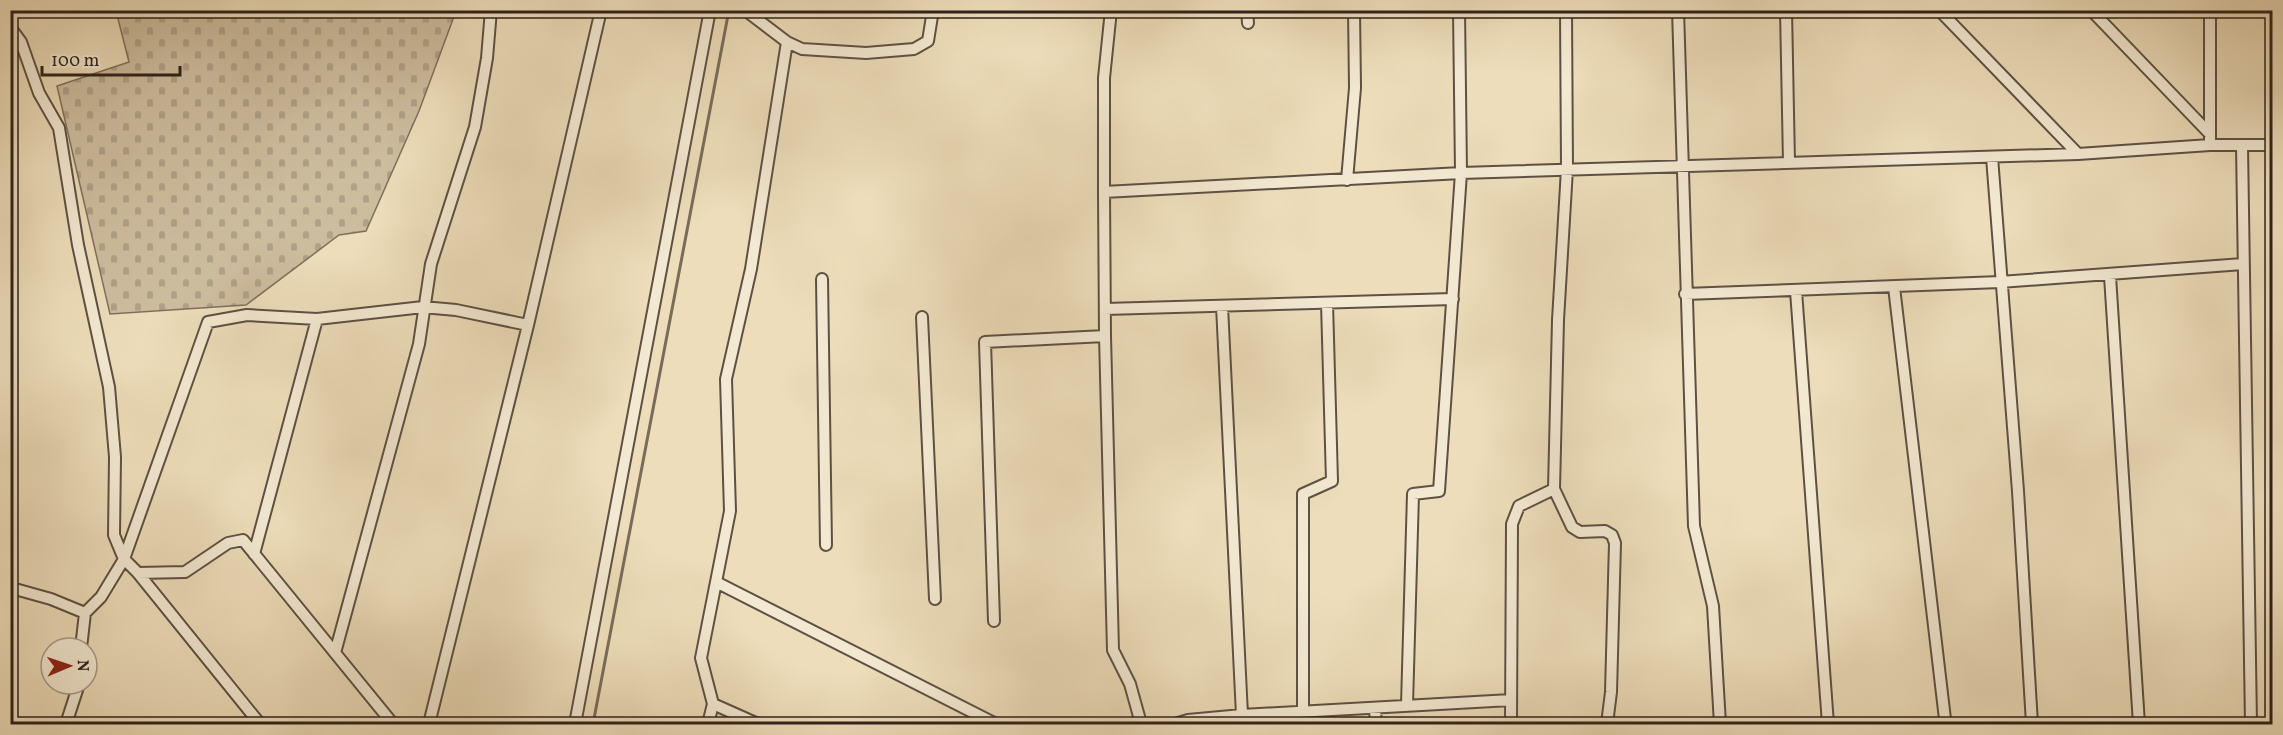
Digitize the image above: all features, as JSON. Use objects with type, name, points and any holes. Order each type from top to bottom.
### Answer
[{"type":"street","points":[[335,653],[419,344],[431,264],[475,127],[487,58],[491,10]]},
{"type":"street","points":[[429,724],[528,325],[602,10]]},
{"type":"street","points":[[575,724],[710,10]]},
{"type":"street","points":[[745,10],[787,42],[802,49],[866,53],[914,49],[928,41],[933,10]]},
{"type":"street","points":[[1111,10],[1104,78],[1104,309],[1113,650],[1130,684],[1140,720],[1144,724]]},
{"type":"street","points":[[1247,10],[1248,23]]},
{"type":"street","points":[[1347,180],[1354,88],[1354,10]]},
{"type":"street","points":[[1407,705],[1413,494],[1439,492],[1461,172],[1459,10]]},
{"type":"street","points":[[1566,10],[1567,170],[1558,320],[1554,489],[1572,527],[1580,532],[1605,531],[1612,535],[1615,543],[1611,692],[1607,724]]},
{"type":"street","points":[[1678,10],[1681,167],[1694,526],[1713,606],[1720,724]]},
{"type":"street","points":[[1786,10],[1789,163]]},
{"type":"street","points":[[1939,10],[2078,154]]},
{"type":"street","points":[[2091,10],[2210,140]]},
{"type":"street","points":[[2210,10],[2210,140]]},
{"type":"street","points":[[10,27],[21,42],[39,93],[59,128],[78,244],[109,387],[115,456],[114,535],[124,559],[138,573],[260,724]]},
{"type":"street","points":[[708,724],[713,704],[701,658],[730,511],[726,379],[751,269],[787,42]]},
{"type":"street","points":[[1104,192],[1461,172],[2078,154],[2210,140],[2242,146],[2272,145]]},
{"type":"street","points":[[2242,146],[2251,724]]},
{"type":"street","points":[[1992,157],[2018,491],[2032,724]]},
{"type":"street","points":[[1685,294],[2000,282],[2110,276],[2244,264]]},
{"type":"street","points":[[2110,276],[2139,724]]},
{"type":"street","points":[[822,279],[826,544]]},
{"type":"street","points":[[1894,287],[1944,724]]},
{"type":"street","points":[[1796,291],[1828,724]]},
{"type":"street","points":[[1104,309],[1453,299]]},
{"type":"street","points":[[1304,712],[1303,494],[1332,481],[1327,303]]},
{"type":"street","points":[[1222,306],[1242,715]]},
{"type":"street","points":[[82,636],[85,613],[100,597],[124,559],[208,322],[247,315],[317,319],[423,307],[456,310],[528,325]]},
{"type":"street","points":[[922,317],[935,599]]},
{"type":"street","points":[[254,554],[317,319]]},
{"type":"street","points":[[994,621],[985,342],[1105,336]]},
{"type":"street","points":[[1511,724],[1512,524],[1520,506],[1554,489]]},
{"type":"street","points":[[138,573],[185,572],[228,543],[243,540],[393,724]]},
{"type":"street","points":[[716,582],[996,724]]},
{"type":"street","points":[[10,586],[85,613]]},
{"type":"street","points":[[66,724],[75,696]]},
{"type":"street","points":[[1175,724],[1188,720],[1242,715],[1269,719],[1304,712],[1512,700]]},
{"type":"street","points":[[713,704],[758,724]]},
{"type":"street","points":[[1375,708],[1376,724]]},
{"type":"green space","points":[[116,10],[456,11],[419,111],[366,231],[339,235],[246,305],[110,314],[57,86],[129,62]]},
{"type":"waterway","points":[[593,724],[729,10]]}]
